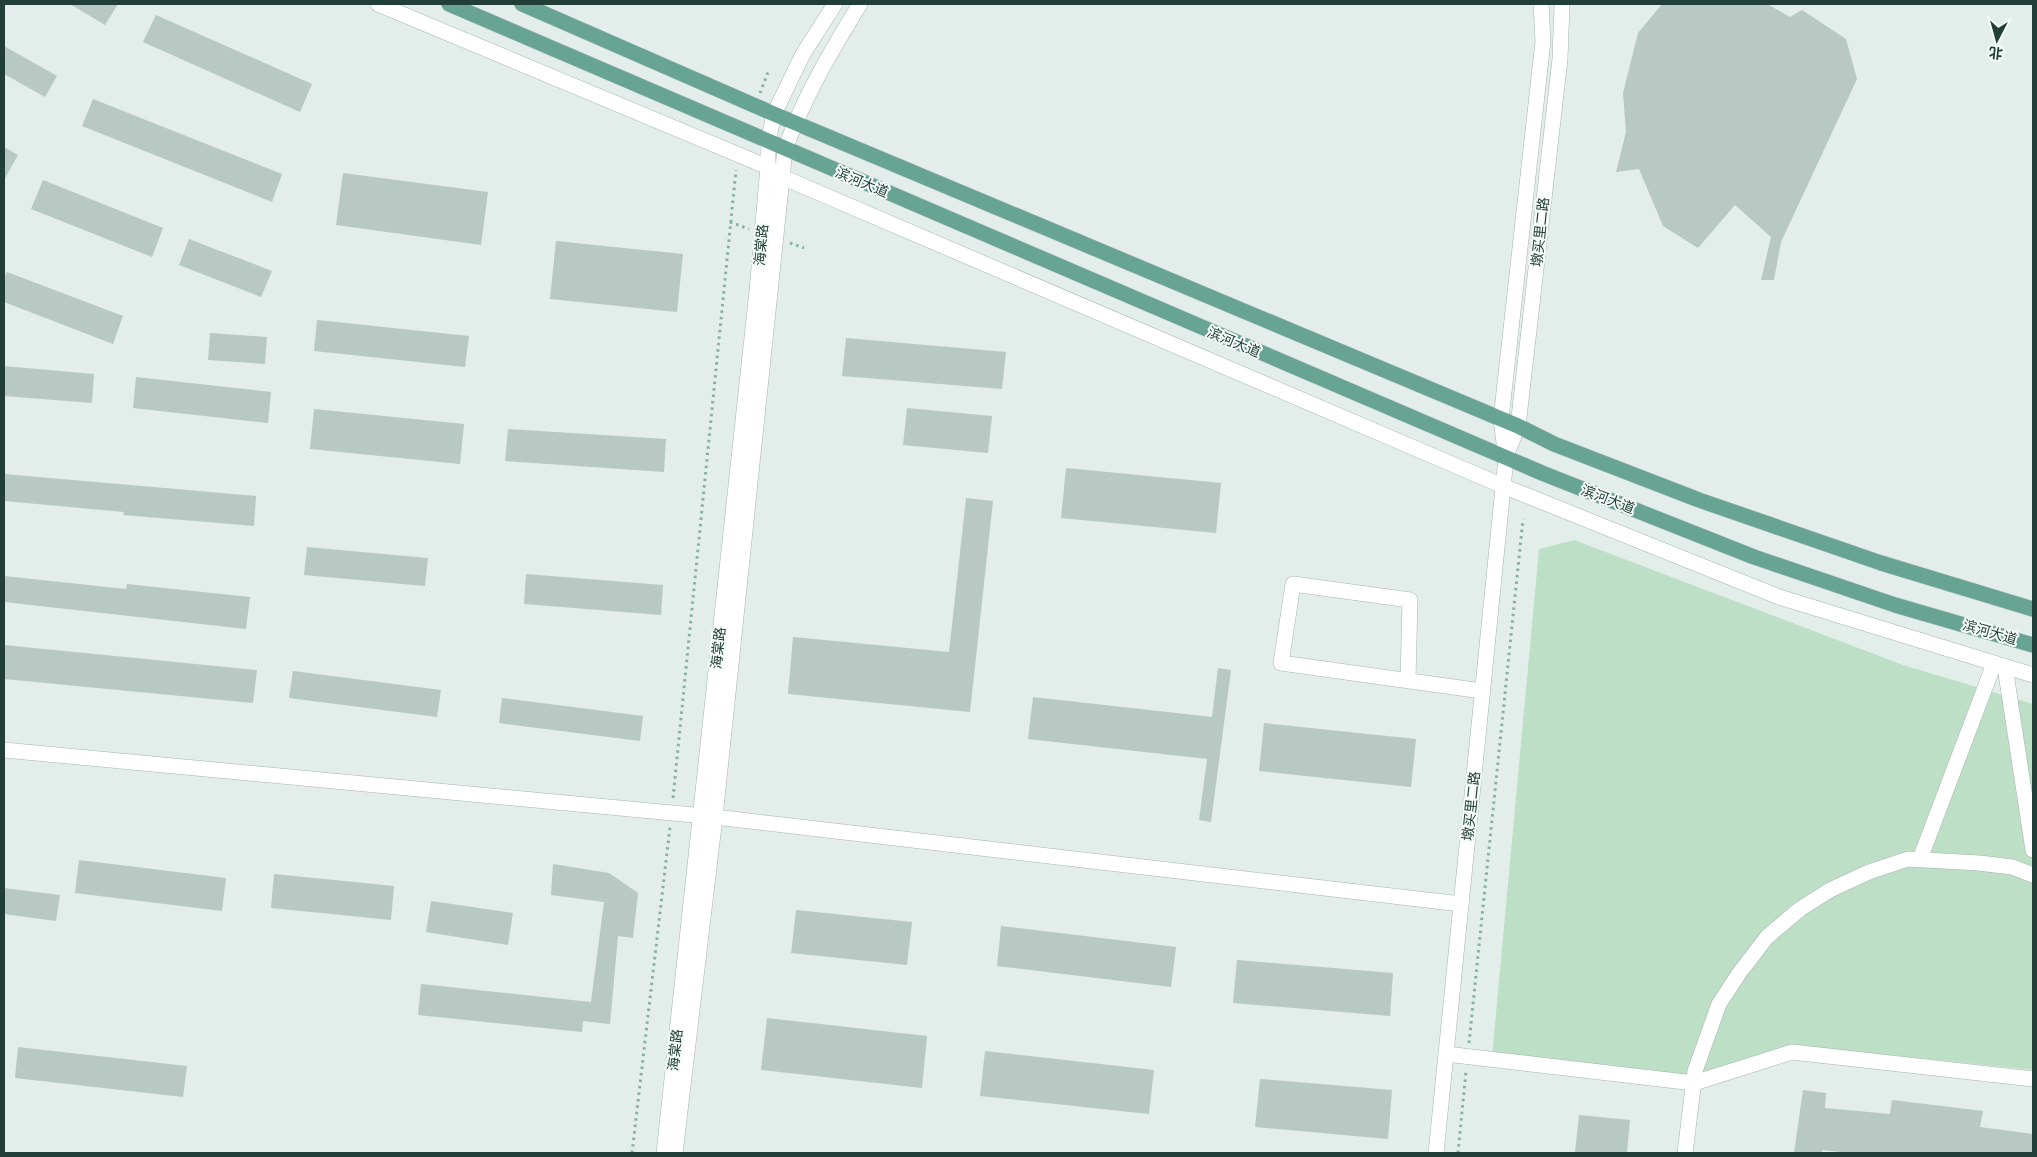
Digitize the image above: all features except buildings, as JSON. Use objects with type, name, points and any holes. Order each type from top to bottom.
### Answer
[{"type":"main road","name":"滨河大道","points":[[449,4],[1506,458],[1754,556],[1895,604],[2033,645]]},
{"type":"main road","points":[[522,4],[774,114],[1518,426],[1554,444],[1699,500],[1881,563],[2033,609]]},
{"type":"street","points":[[378,4],[738,154],[768,167],[782,177],[1502,486],[1779,597],[2033,675]]},
{"type":"street","name":"海棠路","points":[[676,1153],[756,301],[768,167],[768,142],[774,114],[803,54],[835,4]]},
{"type":"street","name":"海棠路","points":[[664,1153],[707,817],[785,149],[795,122],[824,62],[860,4]]},
{"type":"street","name":"墩买里二路","points":[[1506,458],[1501,419],[1543,41],[1541,4]]},
{"type":"street","name":"墩买里二路","points":[[1436,1153],[1502,486],[1506,458],[1518,426],[1560,59],[1562,4]]},
{"type":"street","points":[[1408,680],[1410,600],[1293,584],[1281,663],[1482,691]]},
{"type":"street","points":[[2000,665],[2033,850]]},
{"type":"street","points":[[1920,860],[2000,665]]},
{"type":"street","points":[[4,750],[672,813],[1461,904]]},
{"type":"street","points":[[1685,1153],[1695,1071],[1719,1004],[1740,972],[1767,937],[1800,909],[1830,890],[1869,872],[1908,859],[2004,866],[2033,875]]},
{"type":"street","points":[[1446,1054],[1694,1083],[1792,1052],[2033,1079]]},
{"type":"path","points":[[756,106],[768,72]]},
{"type":"path","points":[[632,1153],[672,813],[738,154]]},
{"type":"path","points":[[1458,1153],[1523,519]]},
{"type":"green space","points":[[1574,540],[1903,665],[2033,704],[2033,1070],[1801,1046],[1684,1083],[1492,1057],[1539,549]]}]
